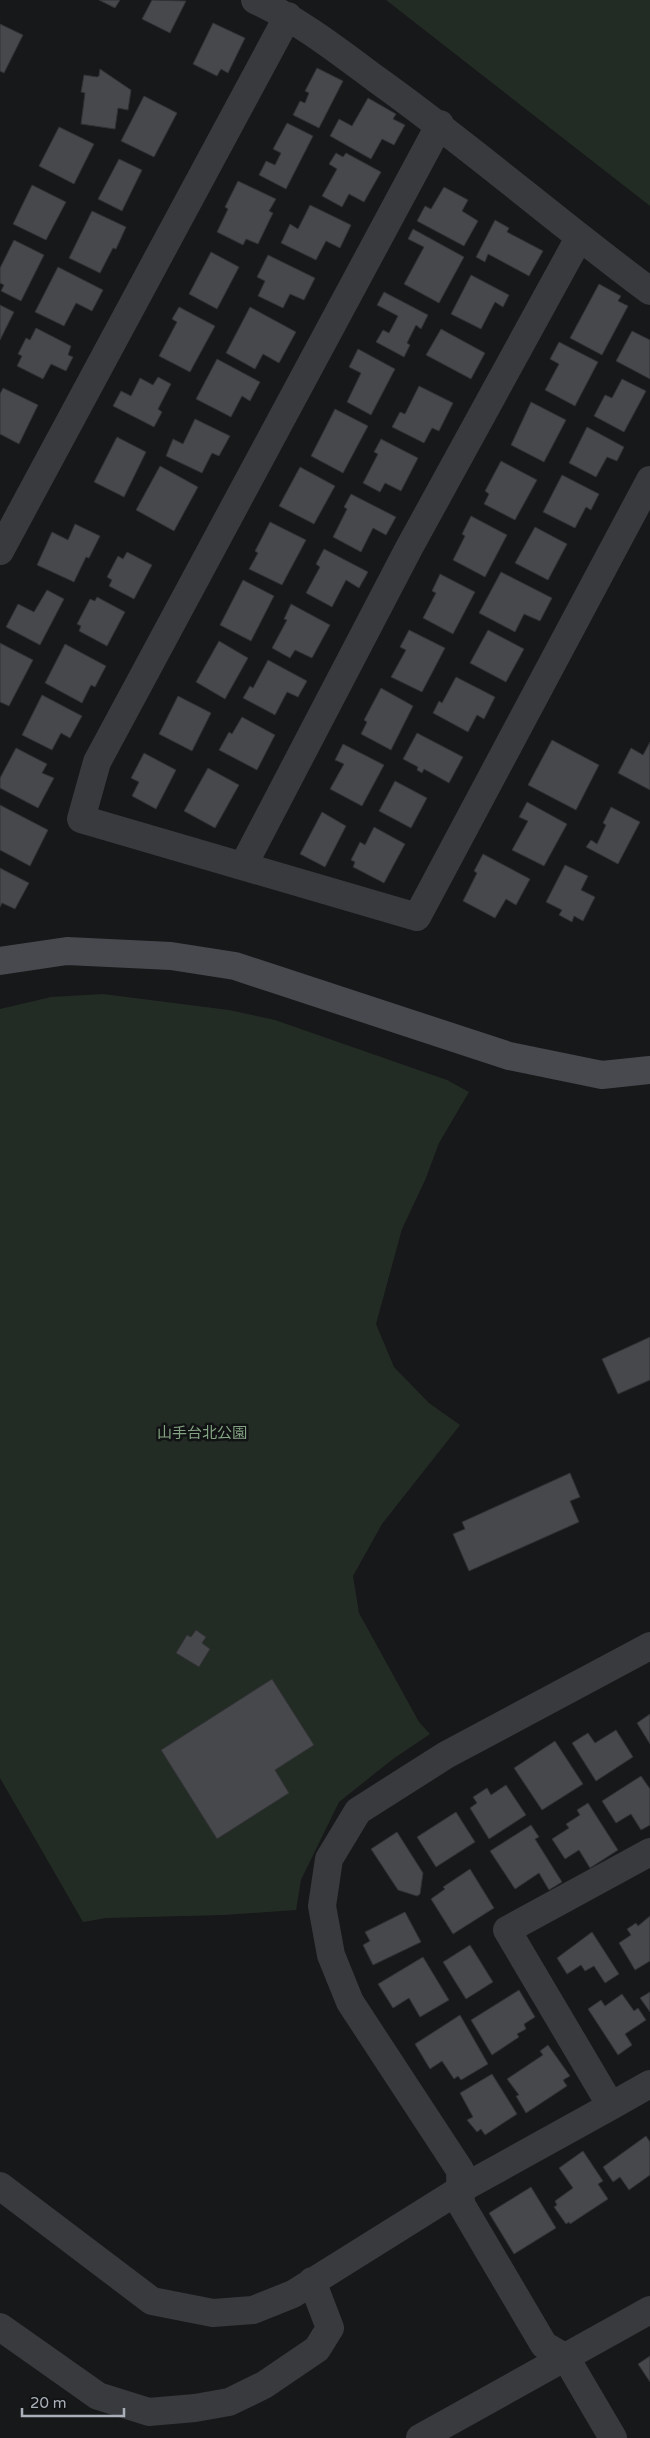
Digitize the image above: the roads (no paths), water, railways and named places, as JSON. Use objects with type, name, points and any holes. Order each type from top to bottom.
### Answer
[{"type":"street","points":[[255,0],[288,16],[440,124],[579,238],[650,291]]},
{"type":"street","points":[[0,551],[288,16]]},
{"type":"street","points":[[440,124],[96,762],[81,819],[417,917],[650,480]]},
{"type":"street","points":[[243,866],[409,548],[579,238]]},
{"type":"street","points":[[0,961],[67,951],[171,956],[235,966],[508,1056],[602,1075],[650,1070]]},
{"type":"street","points":[[613,2438],[566,2358],[544,2346],[461,2204],[460,2170],[350,2002],[331,1956],[322,1906],[329,1859],[358,1810],[446,1755],[650,1646]]},
{"type":"street","points":[[611,2106],[507,1930],[650,1852]]},
{"type":"street","points":[[0,2186],[152,2301],[213,2313],[253,2310],[293,2294],[461,2189],[650,2084]]},
{"type":"street","points":[[0,2327],[98,2396],[149,2412],[195,2408],[229,2402],[264,2385],[317,2349],[330,2328],[312,2281]]},
{"type":"street","points":[[420,2438],[650,2310]]},
{"type":"park label","name":"山手台北公園","points":[[202,1433]]}]
